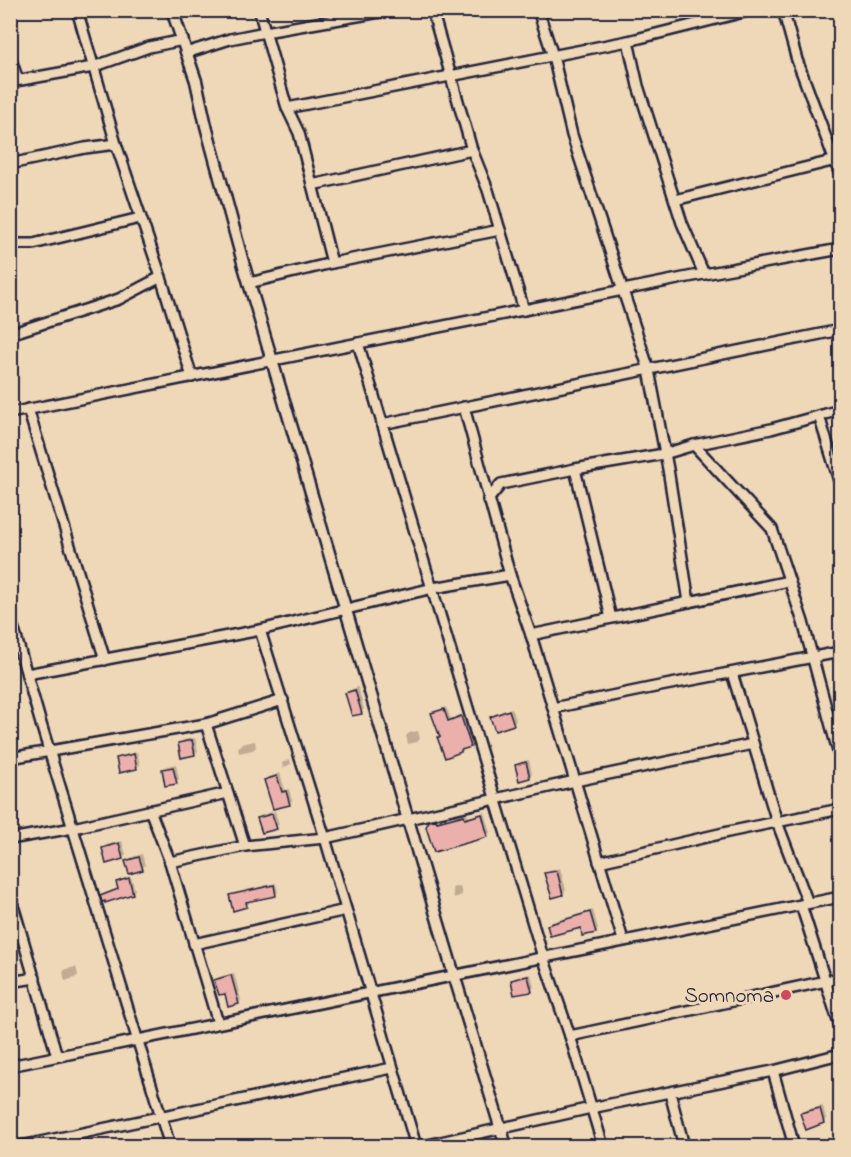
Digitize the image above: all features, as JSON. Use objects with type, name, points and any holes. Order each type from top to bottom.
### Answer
[{"type":"street","points":[[77,10],[116,144],[192,377]]},
{"type":"street","points":[[172,10],[196,81],[249,283],[506,1146]]},
{"type":"street","points":[[259,10],[287,108],[300,133],[332,263]]},
{"type":"street","points":[[186,53],[230,39],[392,10]]},
{"type":"street","points":[[432,10],[472,150],[500,230],[524,310]]},
{"type":"street","points":[[538,10],[553,56],[572,135],[649,370],[689,602]]},
{"type":"street","points":[[287,108],[628,41],[752,10]]},
{"type":"street","points":[[783,10],[797,60],[838,159],[840,175]]},
{"type":"street","points":[[10,57],[14,81],[93,67],[149,47],[183,40]]},
{"type":"street","points":[[628,41],[638,86],[682,223],[704,274]]},
{"type":"street","points":[[10,164],[85,148],[116,144]]},
{"type":"street","points":[[312,185],[472,150]]},
{"type":"street","points":[[675,200],[838,159]]},
{"type":"street","points":[[10,244],[33,244],[140,218]]},
{"type":"street","points":[[249,283],[332,263],[500,230]]},
{"type":"street","points":[[10,413],[622,290],[840,249]]},
{"type":"street","points":[[10,334],[119,299],[161,277]]},
{"type":"street","points":[[382,424],[840,330]]},
{"type":"street","points":[[358,343],[543,957],[570,1036],[603,1146]]},
{"type":"street","points":[[464,407],[510,575],[531,635],[623,940]]},
{"type":"street","points":[[28,409],[105,660]]},
{"type":"street","points":[[488,500],[501,484],[575,468],[664,454],[840,410]]},
{"type":"street","points":[[819,416],[840,484]]},
{"type":"street","points":[[694,445],[772,529],[813,657],[840,759]]},
{"type":"street","points":[[575,468],[611,618]]},
{"type":"street","points":[[27,674],[260,630],[433,588],[510,575]]},
{"type":"street","points":[[531,635],[789,581]]},
{"type":"street","points":[[10,616],[170,1146]]},
{"type":"street","points":[[260,630],[325,838],[416,1146]]},
{"type":"street","points":[[553,708],[840,652]]},
{"type":"street","points":[[732,673],[840,1027]]},
{"type":"street","points":[[10,758],[206,723],[283,700]]},
{"type":"street","points":[[206,723],[245,846]]},
{"type":"street","points":[[170,862],[245,846],[325,838],[575,781],[753,744]]},
{"type":"street","points":[[10,839],[73,828],[228,792]]},
{"type":"street","points":[[599,862],[840,809]]},
{"type":"street","points":[[150,810],[170,862],[218,1023]]},
{"type":"street","points":[[10,1066],[840,897]]},
{"type":"street","points":[[11,900],[57,1056]]},
{"type":"street","points":[[194,944],[346,910]]},
{"type":"street","points":[[10,982],[35,978]]},
{"type":"street","points":[[570,1036],[840,978]]},
{"type":"street","points":[[423,1146],[591,1108],[773,1071],[840,1054]]},
{"type":"street","points":[[21,1146],[392,1068]]},
{"type":"street","points":[[773,1071],[794,1146]]},
{"type":"street","points":[[670,1093],[684,1146]]},
{"type":"building","points":[[355,690],[362,714],[352,716],[345,693]]},
{"type":"building","points":[[444,709],[448,721],[461,716],[471,747],[445,758],[431,713]]},
{"type":"building","points":[[509,710],[514,725],[495,731],[490,717]]},
{"type":"building","points":[[192,740],[195,755],[181,758],[178,743]]},
{"type":"building","points":[[134,754],[137,769],[119,773],[116,758]]},
{"type":"building","points":[[526,762],[530,778],[519,781],[515,765]]},
{"type":"building","points":[[173,767],[177,784],[165,786],[162,769]]},
{"type":"building","points":[[277,776],[282,792],[286,791],[290,805],[273,809],[264,780]]},
{"type":"building","points":[[272,814],[277,829],[262,833],[257,818]]},
{"type":"building","points":[[482,814],[488,837],[434,852],[426,827],[429,821],[436,820],[437,822],[464,815],[465,819]]},
{"type":"building","points":[[119,843],[123,859],[106,864],[102,848]]},
{"type":"building","points":[[139,857],[143,870],[129,874],[125,861]]},
{"type":"building","points":[[557,871],[563,895],[552,898],[544,873]]},
{"type":"building","points":[[129,878],[133,894],[102,902],[100,896],[118,889],[116,882]]},
{"type":"building","points":[[274,885],[276,896],[246,902],[247,907],[233,911],[229,895]]},
{"type":"building","points":[[590,912],[596,933],[582,936],[581,928],[550,936],[547,925]]},
{"type":"building","points":[[231,975],[239,1004],[228,1007],[225,994],[219,995],[214,980]]},
{"type":"building","points":[[528,976],[532,992],[514,995],[511,980]]},
{"type":"building","points":[[820,1108],[824,1123],[806,1130],[800,1113]]},
{"type":"place","name":"Somnoma","points":[[786,995]]}]
